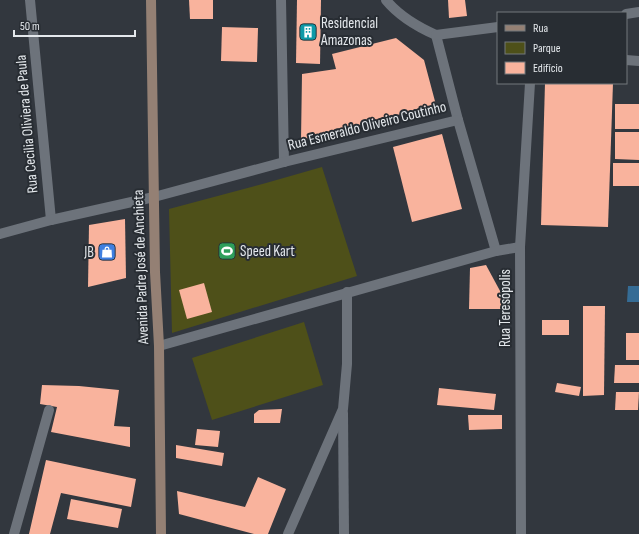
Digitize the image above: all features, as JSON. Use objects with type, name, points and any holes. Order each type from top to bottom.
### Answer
[{"type":"main road","name":"Avenida Padre José de Anchieta","points":[[151,0],[155,272],[159,346],[161,534]]},
{"type":"street","name":"Rua Cecilia Oliviera de Paula","points":[[30,0],[52,220]]},
{"type":"street","name":"Rua Esmeraldo Oliveiro Coutinho","points":[[281,0],[284,162]]},
{"type":"street","points":[[386,0],[392,8],[420,28],[436,35],[497,27]]},
{"type":"street","points":[[627,14],[639,12]]},
{"type":"street","points":[[436,35],[458,120],[496,251]]},
{"type":"street","points":[[627,60],[639,61]]},
{"type":"street","name":"Rua Teresópolis","points":[[521,534],[520,247],[530,84]]},
{"type":"street","name":"Rua Esmeraldo Oliveiro Coutinho","points":[[0,234],[52,220],[154,197],[284,162],[458,120]]},
{"type":"street","points":[[159,346],[496,251],[520,247]]},
{"type":"street","points":[[344,534],[343,409],[347,364],[347,292]]},
{"type":"street","points":[[288,534],[343,409]]},
{"type":"street","points":[[14,534],[49,410]]},
{"type":"green space","name":"Speed Kart","points":[[322,167],[357,276],[172,333],[169,209]]},
{"type":"green space","points":[[304,322],[323,385],[212,420],[192,358]]},
{"type":"water","points":[[628,286],[639,286],[639,302],[627,302]]},
{"type":"building","points":[[189,0],[213,0],[213,19],[190,19]]},
{"type":"building","name":"Residencial Amazonas","points":[[297,0],[321,0],[320,64],[296,63]]},
{"type":"building","points":[[448,0],[465,0],[467,16],[449,18]]},
{"type":"building","points":[[222,27],[258,28],[257,62],[221,61]]},
{"type":"building","points":[[396,38],[424,60],[436,105],[301,140],[302,74],[336,69],[332,54]]},
{"type":"building","points":[[545,84],[613,84],[608,227],[541,225]]},
{"type":"building","points":[[615,104],[639,104],[639,129],[615,129]]},
{"type":"building","points":[[615,132],[639,132],[639,160],[615,159]]},
{"type":"building","points":[[442,134],[462,209],[412,222],[393,147]]},
{"type":"building","points":[[613,163],[639,163],[639,186],[613,186]]},
{"type":"building","name":"JB","points":[[125,219],[126,278],[88,287],[89,225]]},
{"type":"building","points":[[486,265],[506,302],[507,309],[469,309],[470,268]]},
{"type":"building","points":[[204,283],[212,312],[187,319],[179,290]]},
{"type":"building","points":[[583,306],[605,306],[604,395],[583,396]]},
{"type":"building","points":[[542,320],[569,320],[569,335],[542,335]]},
{"type":"building","points":[[626,333],[639,333],[639,360],[626,360]]},
{"type":"building","points":[[615,365],[639,365],[639,383],[614,383]]},
{"type":"building","points":[[557,383],[581,387],[579,396],[555,392]]},
{"type":"building","points":[[42,385],[79,386],[119,390],[114,426],[130,427],[130,447],[51,432],[57,407],[40,404]]},
{"type":"building","points":[[439,388],[496,394],[494,410],[437,405]]},
{"type":"building","points":[[616,392],[639,392],[638,410],[615,410]]},
{"type":"building","points":[[282,409],[280,423],[254,423],[254,414],[259,410]]},
{"type":"building","points":[[468,415],[502,415],[502,429],[469,430]]},
{"type":"building","points":[[197,429],[220,431],[218,447],[195,445]]},
{"type":"building","points":[[176,445],[224,453],[222,466],[176,458]]},
{"type":"building","points":[[46,460],[136,479],[131,507],[61,493],[50,534],[29,534]]},
{"type":"building","points":[[258,477],[286,489],[268,534],[254,534],[179,514],[177,491],[245,507]]},
{"type":"building","points":[[71,499],[122,509],[118,528],[67,519]]},
{"type":"place","name":"Residencial Amazonas","points":[[308,32]]},
{"type":"place","name":"Speed Kart","points":[[227,251]]},
{"type":"place","name":"JB","points":[[107,252]]}]
